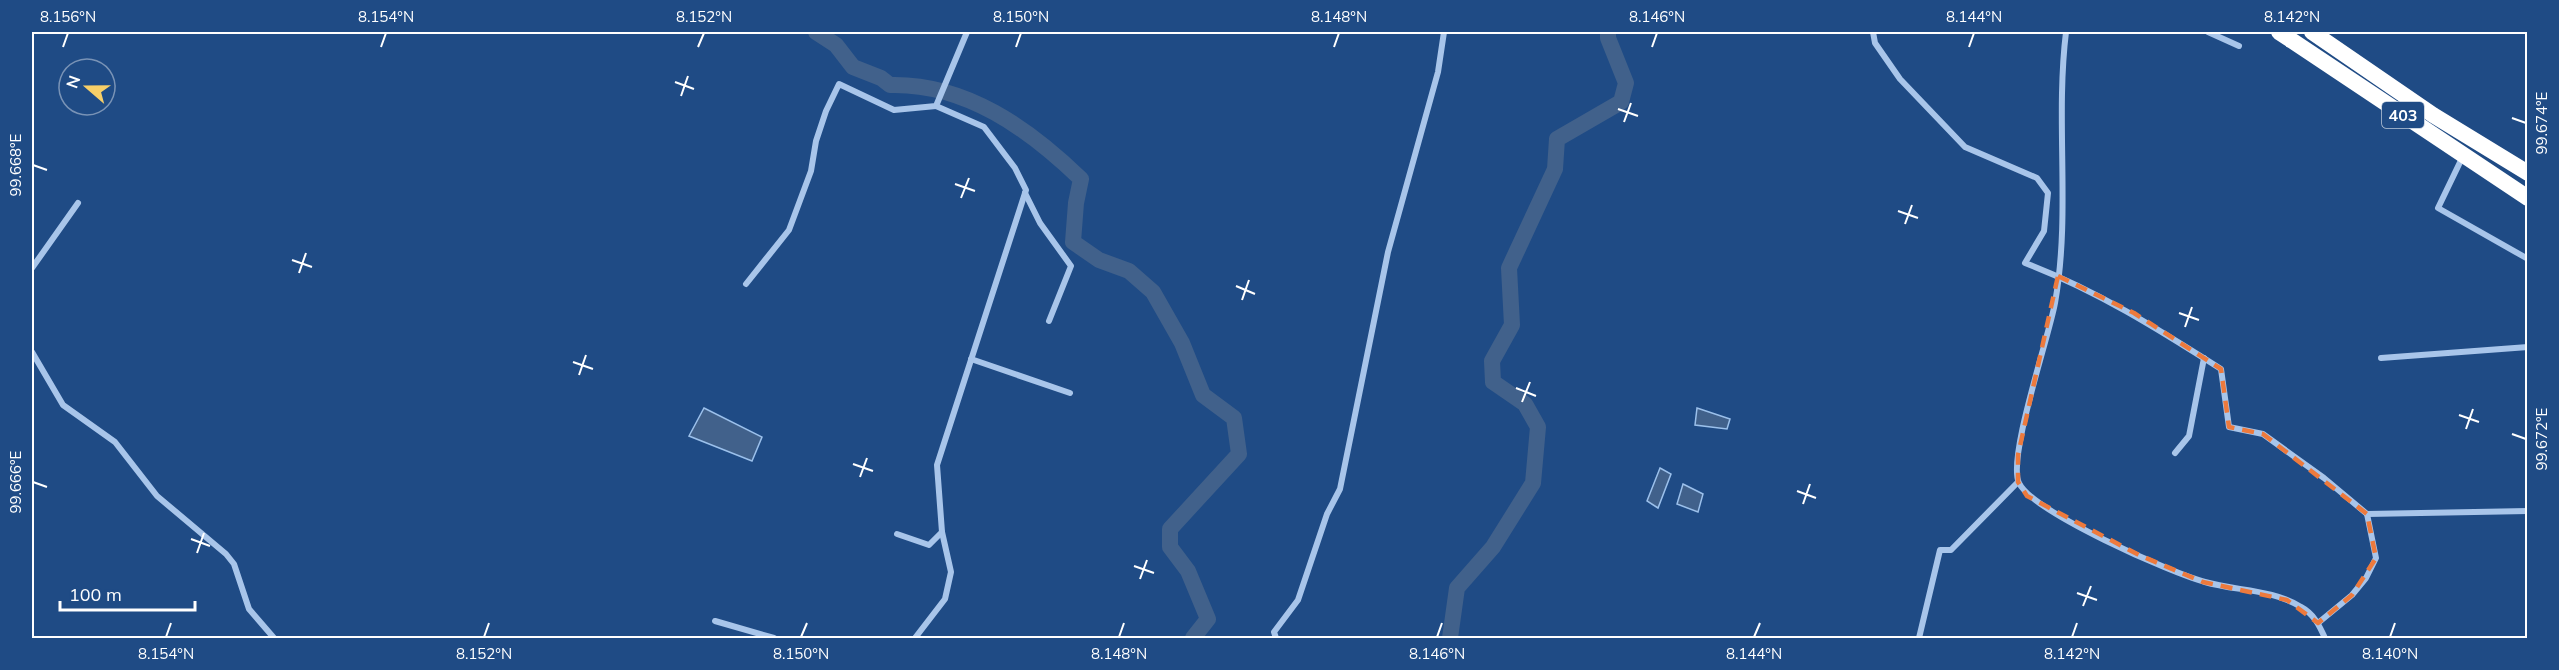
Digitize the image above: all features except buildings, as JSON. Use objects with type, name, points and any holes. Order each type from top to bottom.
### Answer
[{"type":"highway","name":"403","points":[[2278,32],[2528,198]]},
{"type":"highway","name":"403","points":[[2312,32],[2433,115],[2528,173]]},
{"type":"street","points":[[936,105],[967,32]]},
{"type":"street","points":[[1276,639],[1274,633],[1298,600],[1327,514],[1340,489],[1388,252],[1438,72],[1444,32]]},
{"type":"street","points":[[1873,32],[1875,43],[1900,80],[1965,147],[2037,178],[2048,193],[2044,231],[2025,263],[2058,276],[2134,313],[2221,369],[2229,427],[2263,434],[2324,478],[2367,514],[2376,558],[2366,578],[2352,595],[2318,623]]},
{"type":"street","points":[[2067,32],[2060,125],[2063,196],[2058,276],[2055,303],[2018,455],[2018,482],[2027,496],[2044,508],[2139,555],[2203,582],[2287,600],[2309,612],[2318,623],[2325,639]]},
{"type":"street","points":[[2208,32],[2239,45]]},
{"type":"street","points":[[746,284],[789,230],[811,171],[816,141],[826,111],[839,84],[894,110],[936,105],[984,128],[1016,168],[1040,223],[1071,266],[1049,321]]},
{"type":"street","points":[[2463,156],[2438,208],[2528,259]]},
{"type":"street","points":[[915,639],[945,599],[951,572],[942,532],[937,465],[1025,193]]},
{"type":"street","points":[[32,268],[78,203]]},
{"type":"street","points":[[2381,358],[2528,347]]},
{"type":"street","points":[[32,352],[63,405],[115,442],[157,496],[226,554],[234,564],[249,609],[274,639]]},
{"type":"street","points":[[2175,453],[2189,436],[2204,358]]},
{"type":"street","points":[[971,359],[1070,393]]},
{"type":"street","points":[[1919,639],[1940,550],[1951,550],[2018,482]]},
{"type":"street","points":[[2367,514],[2528,511]]},
{"type":"street","points":[[897,534],[929,545],[942,532]]},
{"type":"street","points":[[715,621],[774,639]]},
{"type":"highlighted area","points":[[2058,276],[2134,313],[2221,369],[2229,427],[2263,434],[2367,514],[2376,558],[2352,595],[2318,623],[2287,600],[2203,582],[2139,555],[2027,496],[2018,482],[2018,455]]},
{"type":"water","points":[[704,408],[762,437],[752,461],[689,436]]},
{"type":"water","points":[[1697,408],[1730,419],[1727,429],[1695,425]]},
{"type":"water","points":[[1660,468],[1671,474],[1658,508],[1647,501]]},
{"type":"water","points":[[1683,484],[1703,494],[1698,512],[1677,504]]},
{"type":"waterway","points":[[816,32],[836,45],[853,67],[881,78],[890,85],[918,86],[945,92],[995,112],[1040,143],[1081,179],[1076,203],[1073,242],[1099,260],[1129,271],[1153,292],[1182,343],[1203,395],[1234,418],[1239,454],[1170,529],[1170,547],[1188,571],[1208,619],[1193,638]]},
{"type":"waterway","points":[[1450,638],[1457,588],[1493,547],[1533,483],[1538,427],[1525,404],[1493,382],[1492,361],[1512,325],[1509,268],[1555,169],[1557,139],[1621,102],[1626,83],[1608,38],[1608,32]]}]
